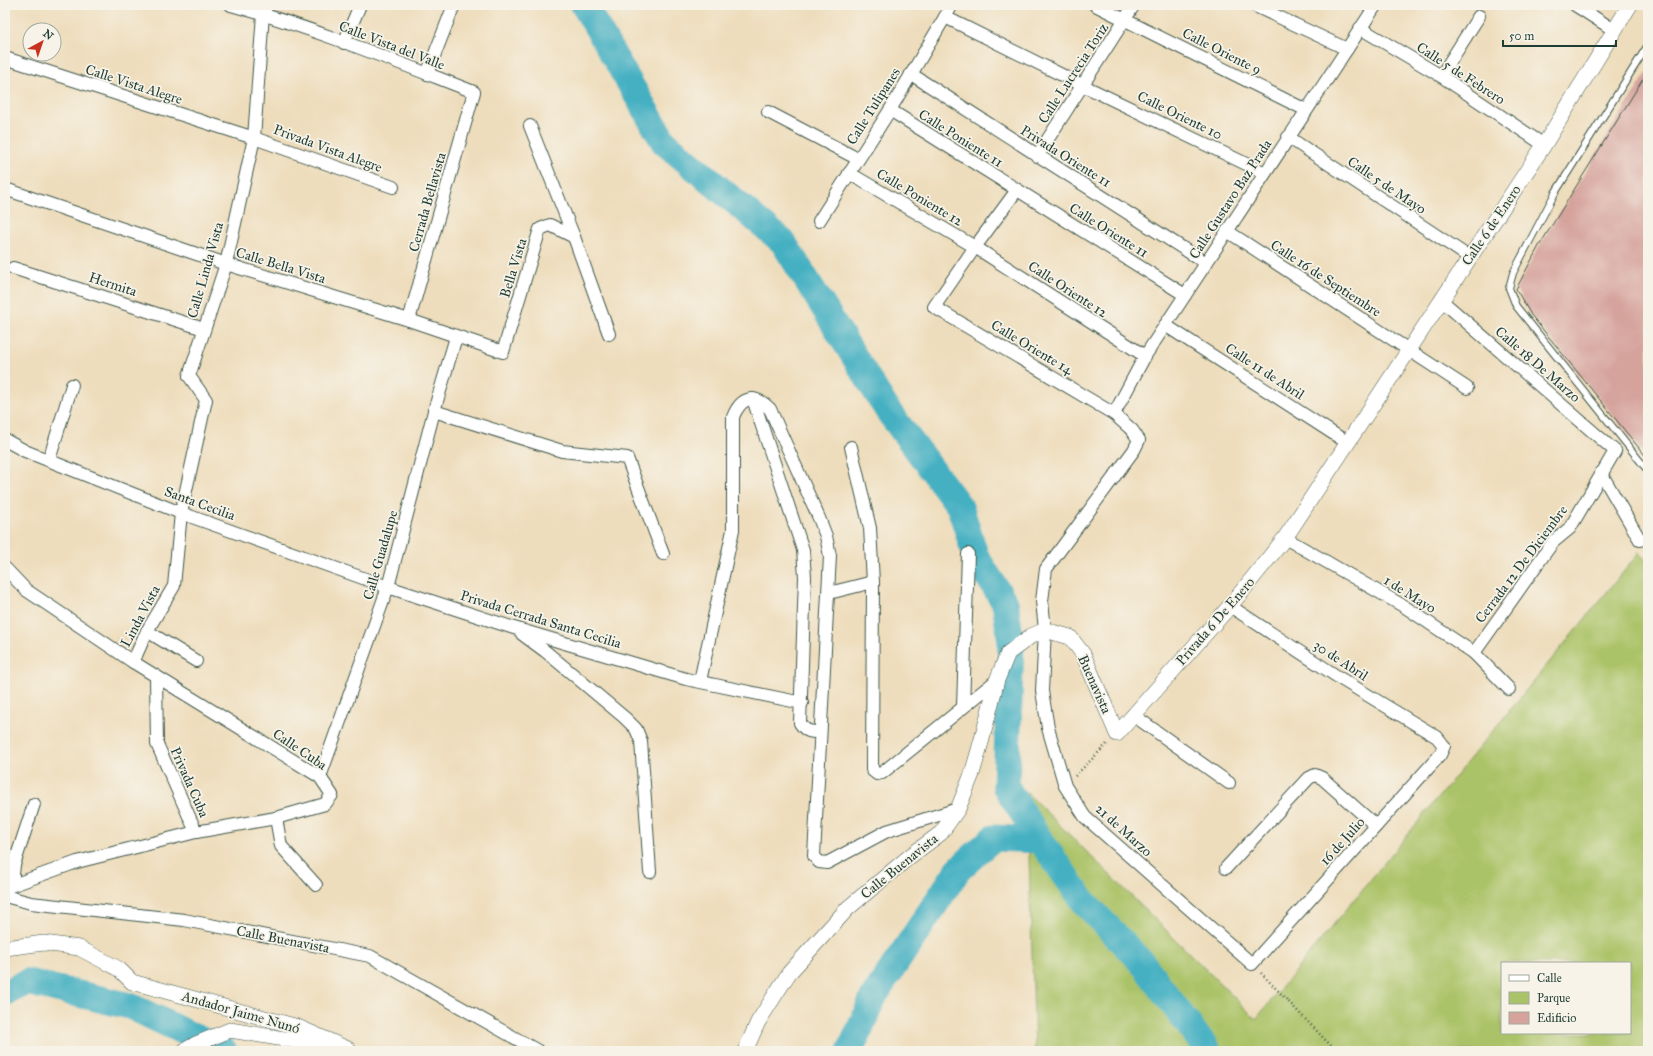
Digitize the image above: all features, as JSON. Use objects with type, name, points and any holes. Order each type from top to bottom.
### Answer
[{"type":"street","name":"Calle Vista del Valle","points":[[231,5],[265,9],[344,42],[474,92]]},
{"type":"street","points":[[344,42],[360,5]]},
{"type":"street","points":[[427,74],[454,5]]},
{"type":"street","name":"Calle Tulipanes","points":[[819,221],[890,110],[952,5]]},
{"type":"street","name":"Calle Oriente 9","points":[[1095,5],[1306,110]]},
{"type":"street","name":"Calle Lucrecia Toriz","points":[[1037,156],[1134,5]]},
{"type":"street","points":[[1253,5],[1347,49]]},
{"type":"street","name":"Calle Gustavo Baz Prada","points":[[1114,414],[1145,356],[1376,5]]},
{"type":"street","points":[[1575,5],[1614,30]]},
{"type":"street","name":"Calle 6 de Enero","points":[[1348,443],[1544,145],[1630,5]]},
{"type":"street","name":"Calle Linda Vista","points":[[181,513],[206,400],[189,376],[226,264],[254,138],[265,9]]},
{"type":"street","points":[[1441,76],[1479,16]]},
{"type":"street","name":"Calle Oriente 10","points":[[945,17],[1265,173]]},
{"type":"street","name":"Calle 5 de Febrero","points":[[1360,28],[1441,76],[1544,145]]},
{"type":"street","name":"Calle Vista Alegre","points":[[5,58],[254,138]]},
{"type":"street","name":"Privada Oriente 11","points":[[911,74],[1206,263]]},
{"type":"street","name":"Cerrada Bellavista","points":[[410,320],[474,92]]},
{"type":"street","name":"Calle Poniente 11","points":[[890,110],[1017,190]]},
{"type":"street","points":[[768,112],[858,159]]},
{"type":"street","points":[[530,126],[574,237],[609,334]]},
{"type":"street","name":"Calle 5 de Mayo","points":[[1288,137],[1469,258]]},
{"type":"street","name":"Privada Vista Alegre","points":[[254,138],[392,187]]},
{"type":"street","name":"Calle Poniente 12","points":[[849,173],[975,247]]},
{"type":"street","name":"Calle Bella Vista","points":[[5,189],[226,264],[410,320],[503,352]]},
{"type":"street","points":[[975,247],[1017,190]]},
{"type":"street","name":"Calle Oriente 11","points":[[1017,190],[1185,295]]},
{"type":"street","name":"Bella Vista","points":[[503,352],[540,229],[550,225],[574,237]]},
{"type":"street","name":"Calle 16 de Septiembre","points":[[1227,230],[1467,388]]},
{"type":"street","name":"Calle Oriente 14","points":[[975,247],[934,307],[1114,414],[1132,430],[1139,440],[1134,450],[1046,569],[1042,601],[1046,630]]},
{"type":"street","name":"Calle Oriente 12","points":[[975,247],[1145,356]]},
{"type":"street","name":"Hermita","points":[[13,268],[204,329]]},
{"type":"street","name":"Calle 18 De Marzo","points":[[1441,300],[1615,450]]},
{"type":"street","name":"Calle 11 de Abril","points":[[1165,325],[1348,443]]},
{"type":"street","name":"Calle Guadalupe","points":[[320,777],[388,586],[434,411],[456,337]]},
{"type":"street","points":[[49,460],[72,385]]},
{"type":"street","points":[[753,399],[804,550],[805,577],[802,703],[800,723],[804,729],[809,732],[820,732]]},
{"type":"street","points":[[700,681],[733,530],[733,417],[737,407],[744,401],[753,399],[762,401],[770,409],[826,536],[830,556],[814,856],[819,862],[827,863],[887,831],[958,809]]},
{"type":"street","points":[[434,411],[562,451],[628,458],[663,554]]},
{"type":"street","name":"Santa Cecilia","points":[[5,440],[49,460],[181,513],[388,586]]},
{"type":"street","name":"Privada 6 De Enero","points":[[1117,734],[1230,606],[1285,538],[1348,443]]},
{"type":"street","points":[[851,447],[870,528],[873,582],[872,770],[877,774],[882,772],[996,680]]},
{"type":"street","name":"Cerrada 12 De Diciembre","points":[[1474,653],[1553,542],[1570,528],[1615,450]]},
{"type":"street","points":[[1602,474],[1640,540]]},
{"type":"street","name":"Linda Vista","points":[[133,662],[147,631],[174,586],[181,513]]},
{"type":"street","name":"1 de Mayo","points":[[1285,538],[1405,607],[1474,653],[1509,689]]},
{"type":"street","points":[[963,707],[968,554]]},
{"type":"street","name":"Calle Cuba","points":[[5,568],[26,590],[133,662],[320,777],[332,795],[325,804],[276,818],[196,832],[77,862],[9,886]]},
{"type":"street","points":[[829,593],[873,582]]},
{"type":"street","name":"Privada Cerrada Santa Cecilia","points":[[388,586],[514,628],[686,679],[802,703]]},
{"type":"street","name":"30 de Abril","points":[[1230,606],[1341,679],[1437,737]]},
{"type":"street","points":[[514,628],[551,655],[636,729],[641,741],[650,872]]},
{"type":"street","name":"Calle Buenavista","points":[[745,1051],[758,1022],[789,973],[848,908],[909,857],[941,833],[958,809],[972,774],[996,680],[1008,653],[1028,638],[1046,630]]},
{"type":"street","name":"Buenavista","points":[[1046,630],[1070,636],[1083,654],[1117,734]]},
{"type":"street","name":"21 de Marzo","points":[[1046,630],[1042,691],[1048,728],[1064,786],[1085,817],[1252,964]]},
{"type":"street","points":[[147,631],[196,661]]},
{"type":"street","name":"Privada Cuba","points":[[156,676],[157,744],[196,832]]},
{"type":"street","points":[[1133,715],[1229,783]]},
{"type":"street","name":"16 de Julio","points":[[1252,964],[1440,755],[1444,746],[1437,737]]},
{"type":"street","points":[[1226,868],[1308,778],[1315,775],[1322,778],[1376,826]]},
{"type":"street","points":[[9,886],[14,865],[34,804]]},
{"type":"street","points":[[276,818],[281,846],[316,885]]},
{"type":"street","name":"Calle Buenavista","points":[[5,896],[31,903],[184,920],[370,956],[521,1047],[538,1051]]},
{"type":"street","name":"Andador Jaime Nunó","points":[[5,948],[44,942],[79,948],[119,969],[132,982],[298,1027],[352,1050]]},
{"type":"street","points":[[184,1051],[196,1044],[230,1030],[352,1050]]},
{"type":"lane","points":[[1648,45],[1556,193],[1513,272],[1509,288],[1516,306],[1648,471]]},
{"type":"path","points":[[1064,786],[1117,734]]},
{"type":"path","points":[[1252,964],[1336,1051]]},
{"type":"green space","points":[[1639,553],[1648,562],[1648,1051],[1035,1051],[1027,793],[1256,1019]]},
{"type":"building","points":[[1648,71],[1648,459],[1531,315],[1516,289],[1539,246]]},
{"type":"waterway","points":[[584,5],[664,142],[783,242],[888,411],[960,507],[976,557],[1005,603],[1011,642],[1006,787],[1040,840]]},
{"type":"waterway","points":[[850,1051],[874,996],[958,870],[993,838],[1040,840],[1084,902],[1144,965],[1208,1051]]},
{"type":"waterway","points":[[5,993],[27,982],[130,1006],[224,1051]]}]
